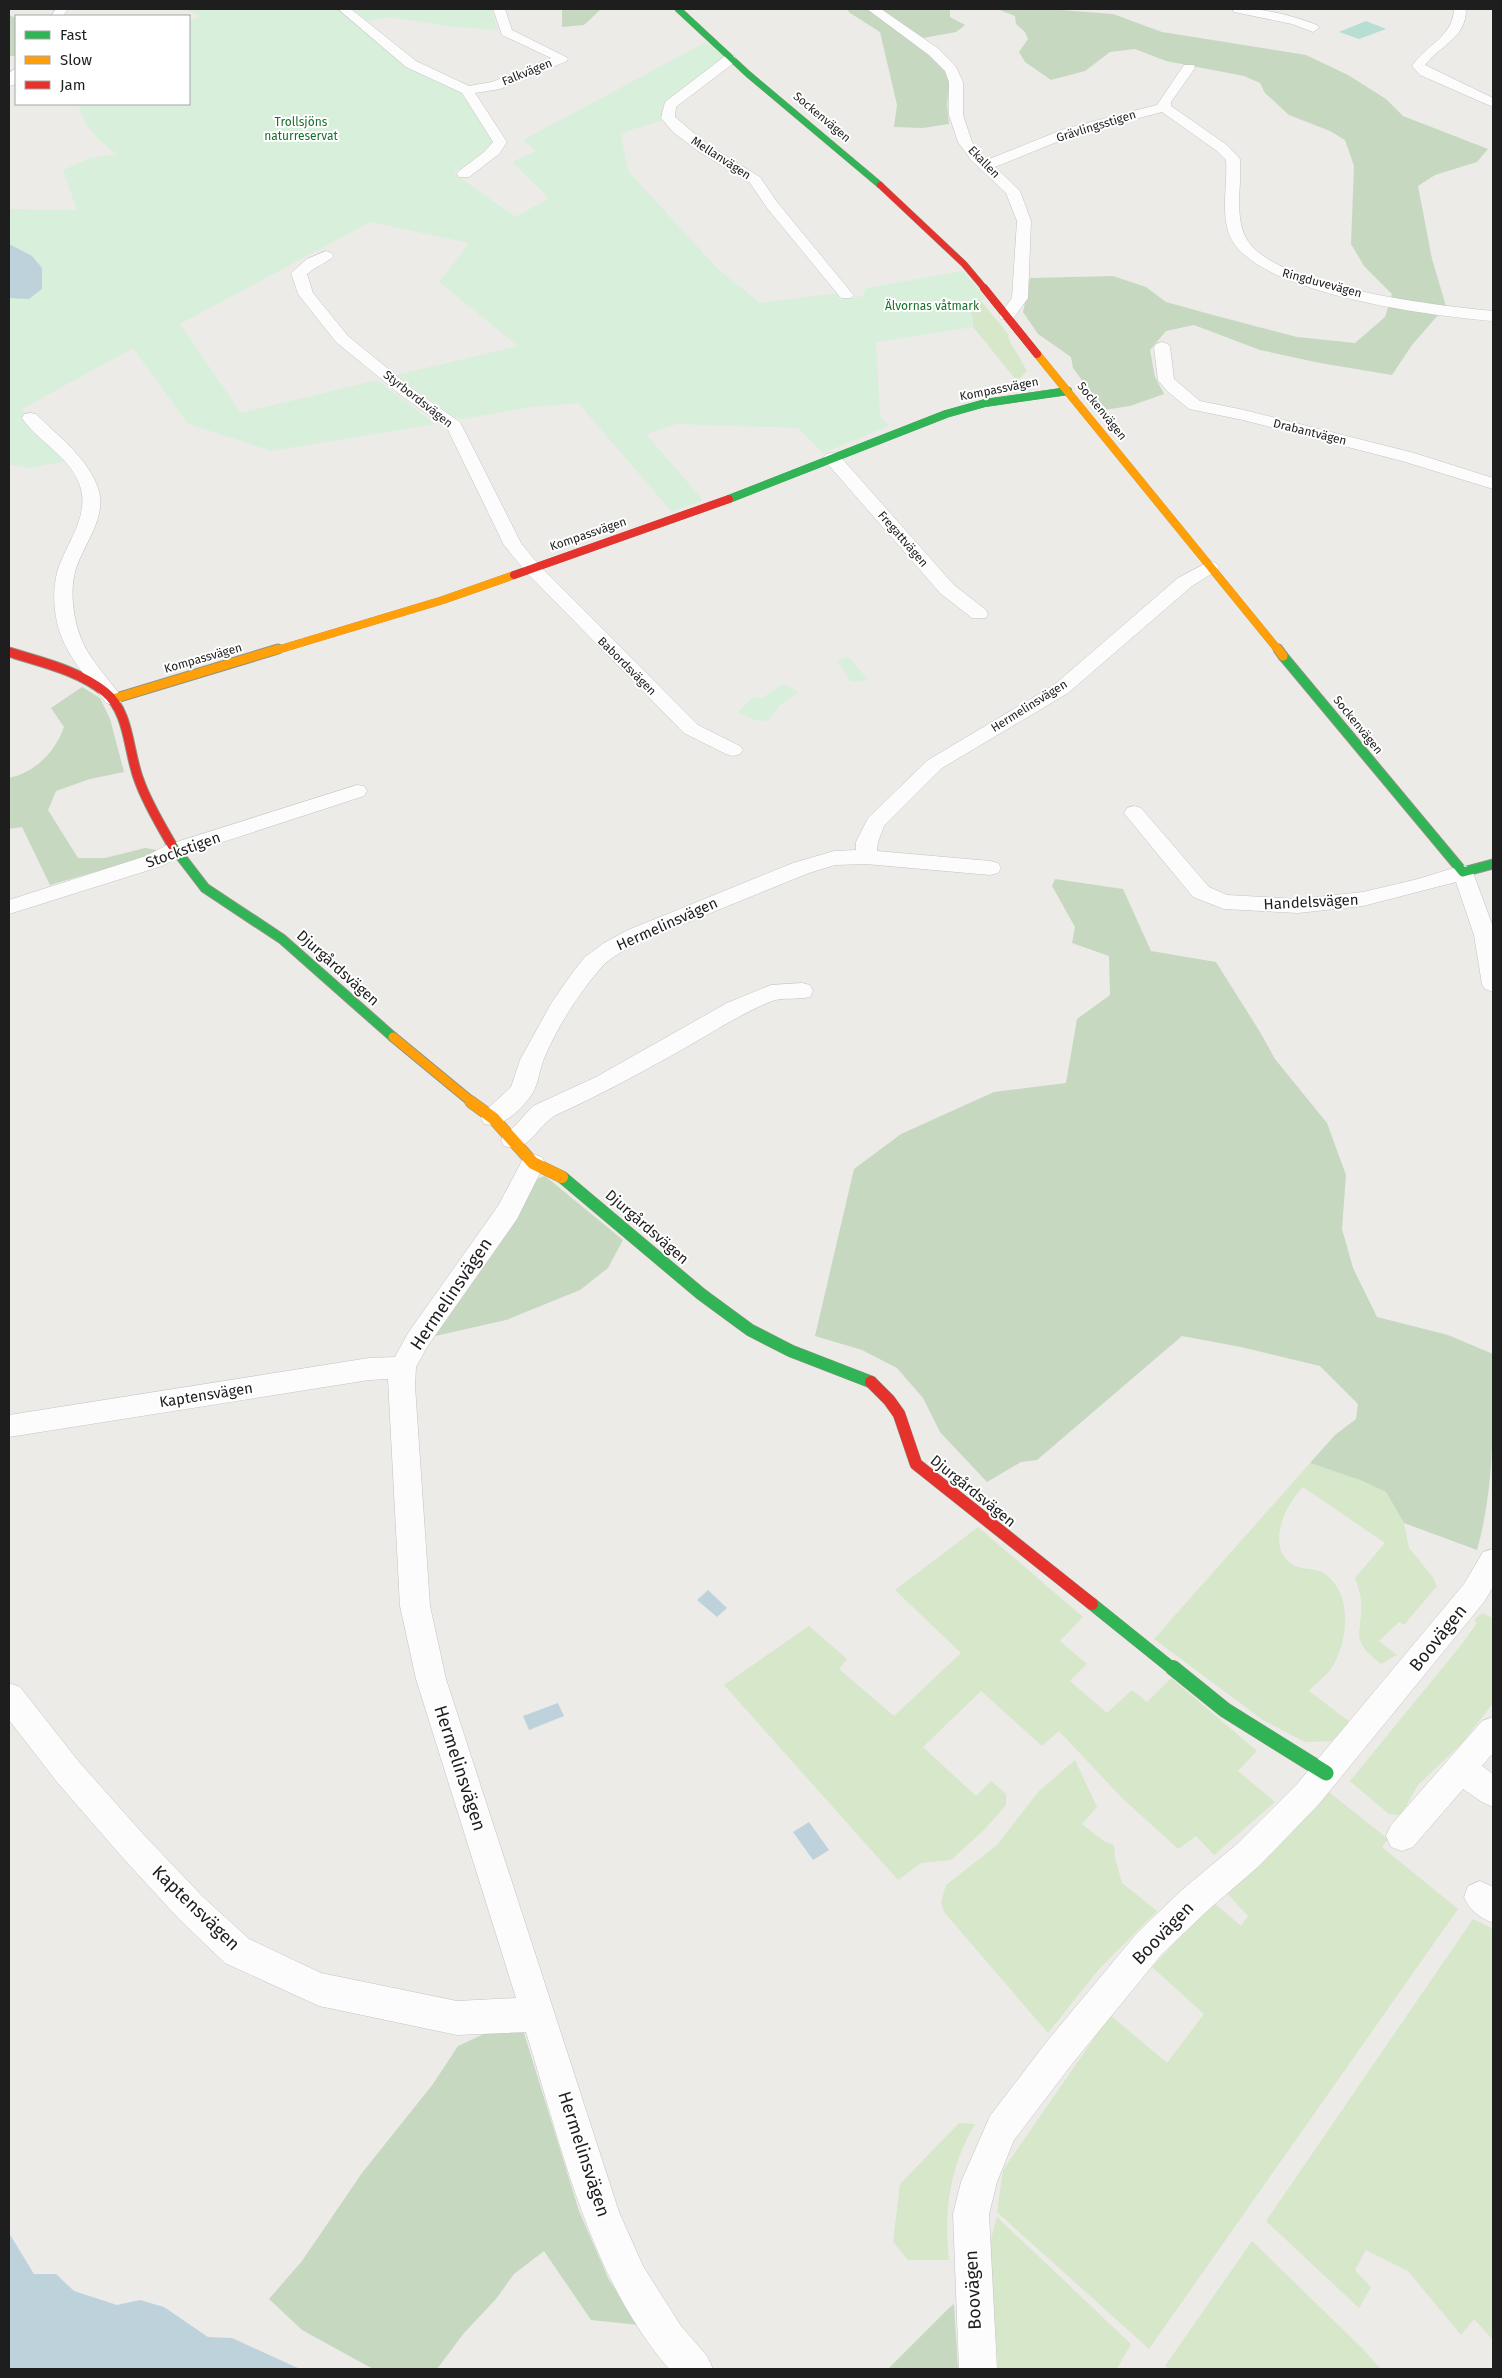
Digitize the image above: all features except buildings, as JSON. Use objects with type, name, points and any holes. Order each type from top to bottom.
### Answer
[{"type":"street","points":[[344,9],[411,64],[467,90],[500,142],[496,152],[478,162],[464,174]]},
{"type":"street","name":"Falkvägen","points":[[467,90],[495,86],[562,58],[517,39],[506,32],[499,9]]},
{"type":"street","name":"Sockenvägen","points":[[678,9],[730,59],[863,169],[937,235],[964,264],[1378,772],[1463,872]]},
{"type":"street","name":"Ekallen","points":[[873,9],[934,52],[951,70],[956,82],[956,115],[965,142],[970,151],[1013,191],[1024,221],[1020,298],[1007,316]]},
{"type":"street","points":[[1238,9],[1295,21],[1313,28]]},
{"type":"street","points":[[1460,9],[1460,21],[1455,32],[1418,66],[1425,72],[1493,103]]},
{"type":"street","name":"Mellanvägen","points":[[730,59],[670,105],[668,118],[703,148],[755,180],[772,205],[846,295]]},
{"type":"street","points":[[1164,107],[1164,102],[1189,68]]},
{"type":"street","name":"Grävlingsstigen","points":[[986,166],[1069,132],[1164,107]]},
{"type":"street","name":"Ringduvevägen","points":[[1164,107],[1215,143],[1232,159],[1235,218],[1240,241],[1246,250],[1271,268],[1292,277],[1323,286],[1433,310],[1493,316]]},
{"type":"street","name":"Styrbordsvägen","points":[[326,256],[312,262],[299,273],[306,294],[327,322],[354,350],[454,426],[513,545],[532,568]]},
{"type":"street","name":"Drabantvägen","points":[[1162,347],[1166,380],[1195,405],[1244,415],[1408,457],[1492,482]]},
{"type":"street","name":"Kompassvägen","points":[[114,698],[397,615],[700,510],[963,409],[985,403],[1068,391]]},
{"type":"street","points":[[30,418],[73,462],[88,484],[93,504],[91,517],[72,556],[66,574],[64,608],[69,634],[75,645],[114,698]]},
{"type":"street","name":"Fregattvägen","points":[[832,458],[947,590],[978,614]]},
{"type":"street","name":"Hermelinsvägen","points":[[866,856],[867,842],[875,823],[935,764],[1061,689],[1185,582],[1210,567]]},
{"type":"street","name":"Babordsvägen","points":[[532,568],[558,597],[691,729],[733,750]]},
{"type":"street","points":[[9,652],[39,661],[90,682],[114,698]]},
{"type":"street","name":"Djurgårdsvägen","points":[[114,698],[129,739],[136,772],[148,803],[175,850],[206,888],[288,944],[384,1029],[462,1095],[493,1118],[533,1163],[562,1177],[598,1204],[645,1248],[750,1330],[775,1344],[865,1378],[891,1401],[901,1419],[908,1437],[910,1452],[916,1464],[1225,1710],[1264,1737],[1283,1746],[1326,1772]]},
{"type":"street","name":"Stockstigen","points":[[9,907],[154,861],[175,850],[357,791]]},
{"type":"street","name":"Handelsvägen","points":[[1134,813],[1201,892],[1224,902],[1298,906],[1363,899],[1423,885],[1463,872]]},
{"type":"street","name":"Hermelinsvägen","points":[[493,1118],[522,1091],[532,1060],[572,989],[594,962],[612,948],[636,935],[802,868],[834,858],[866,856],[990,868]]},
{"type":"street","points":[[1493,864],[1463,872],[1485,935],[1493,984]]},
{"type":"street","points":[[513,1140],[524,1132],[542,1112],[604,1083],[735,1009],[771,993],[802,991]]},
{"type":"street","name":"Hermelinsvägen","points":[[533,1163],[508,1212],[417,1340],[403,1367],[401,1386],[415,1606],[430,1678],[606,2225],[630,2279],[668,2339],[694,2369]]},
{"type":"street","name":"Kaptensvägen","points":[[9,1426],[369,1369],[403,1367]]},
{"type":"street","name":"Boovägen","points":[[978,2369],[971,2214],[980,2182],[1002,2128],[1060,2052],[1150,1943],[1195,1900],[1248,1855],[1326,1772],[1474,1593],[1493,1561]]},
{"type":"street","name":"Kaptensvägen","points":[[9,1697],[68,1772],[133,1846],[191,1908],[237,1951],[319,1989],[433,2014],[457,2018],[538,2014]]},
{"type":"street","points":[[1402,1836],[1493,1731]]},
{"type":"street","points":[[1462,1769],[1493,1792]]},
{"type":"green space","name":"Trollsjöns naturreservat","points":[[183,9],[340,9],[385,45],[386,51],[427,76],[460,92],[495,142],[494,151],[453,173],[516,217],[549,198],[512,162],[536,151],[523,140],[706,42],[725,58],[663,105],[662,111],[665,120],[627,131],[621,135],[628,171],[718,269],[760,303],[838,293],[839,300],[863,296],[866,288],[963,271],[986,299],[965,303],[973,317],[973,327],[876,342],[880,416],[889,426],[823,453],[798,428],[677,424],[646,434],[703,500],[672,512],[578,403],[531,407],[463,419],[454,417],[396,375],[518,346],[439,282],[469,243],[370,222],[180,324],[241,413],[377,380],[435,424],[271,451],[188,424],[133,348],[22,409],[26,419],[66,461],[30,468],[9,464],[9,209],[77,210],[63,170],[90,158],[117,154],[104,144],[88,127],[79,105],[190,105],[190,21],[197,18],[197,14]]},
{"type":"green space","points":[[351,9],[491,9],[498,30],[455,27],[388,17],[367,21]]},
{"type":"green space","points":[[562,9],[601,9],[584,25],[562,27]]},
{"type":"green space","points":[[847,9],[867,9],[872,11],[926,51],[947,71],[949,124],[923,128],[894,127],[897,105],[880,32],[850,13]]},
{"type":"green space","points":[[881,9],[950,9],[950,17],[965,25],[956,32],[923,38]]},
{"type":"green space","points":[[997,9],[1048,9],[1113,14],[1162,32],[1306,55],[1348,75],[1386,99],[1403,116],[1488,149],[1477,162],[1435,175],[1418,186],[1432,259],[1446,306],[1412,345],[1392,375],[1320,363],[1260,350],[1194,325],[1166,331],[1150,350],[1155,377],[1164,394],[1130,406],[1104,410],[1073,368],[1071,357],[1038,334],[1023,312],[1030,278],[1113,276],[1146,287],[1166,302],[1297,337],[1355,343],[1385,317],[1392,294],[1364,266],[1351,244],[1354,166],[1345,140],[1330,131],[1289,115],[1265,93],[1260,83],[1244,76],[1166,61],[1135,49],[1110,52],[1085,71],[1051,80],[1025,62],[1019,52],[1028,39],[1025,32],[1016,24],[1015,16]]},
{"type":"green space","points":[[9,15],[15,18],[15,56],[9,56]]},
{"type":"green space","points":[[1366,21],[1386,29],[1359,39],[1339,32]]},
{"type":"green space","points":[[959,274],[1008,334],[1009,340],[1027,371],[1017,381],[973,327],[970,312],[955,291]]},
{"type":"green space","points":[[849,657],[868,680],[851,682],[837,660]]},
{"type":"green space","points":[[783,684],[799,692],[779,706],[768,721],[754,720],[738,712],[752,698],[762,698]]},
{"type":"green space","points":[[82,687],[100,698],[110,719],[124,772],[90,779],[56,791],[48,810],[78,858],[105,858],[145,848],[158,850],[142,858],[50,885],[22,827],[9,829],[9,778],[28,771],[50,753],[64,727],[51,708]]},
{"type":"green space","points":[[1055,879],[1123,889],[1151,951],[1216,962],[1275,1059],[1327,1123],[1346,1175],[1342,1229],[1353,1268],[1377,1317],[1448,1335],[1493,1354],[1493,1429],[1490,1478],[1483,1526],[1477,1550],[1404,1523],[1386,1492],[1360,1480],[1310,1463],[1335,1435],[1356,1419],[1358,1404],[1320,1366],[1241,1347],[1182,1336],[1037,1460],[1021,1462],[987,1482],[940,1432],[923,1398],[897,1368],[862,1350],[815,1336],[854,1169],[901,1134],[994,1092],[1066,1083],[1077,1019],[1110,995],[1109,956],[1072,943],[1075,927],[1052,886]]},
{"type":"green space","points":[[545,1176],[623,1240],[608,1268],[580,1290],[506,1320],[431,1337],[536,1179]]},
{"type":"green space","points":[[1310,1463],[1360,1480],[1386,1492],[1404,1523],[1409,1548],[1432,1576],[1437,1586],[1404,1625],[1399,1622],[1379,1641],[1397,1655],[1381,1664],[1364,1648],[1359,1636],[1361,1598],[1355,1578],[1385,1543],[1303,1487],[1297,1494],[1290,1504],[1281,1525],[1280,1547],[1284,1556],[1292,1564],[1300,1568],[1317,1570],[1334,1582],[1340,1592],[1345,1615],[1343,1640],[1335,1662],[1327,1674],[1309,1691],[1350,1722],[1332,1741],[1305,1742],[1263,1720],[1154,1639]]},
{"type":"green space","points":[[978,1527],[1083,1617],[1060,1641],[1087,1664],[1070,1681],[1107,1713],[1132,1690],[1147,1702],[1171,1678],[1257,1751],[1238,1771],[1275,1802],[1214,1855],[1196,1836],[1178,1849],[1121,1797],[1059,1731],[1042,1746],[981,1691],[923,1747],[976,1796],[991,1781],[1006,1794],[1006,1805],[984,1830],[951,1860],[921,1863],[898,1880],[724,1685],[809,1626],[847,1659],[839,1669],[894,1716],[961,1653],[895,1590]]},
{"type":"green space","points":[[1482,1613],[1493,1618],[1493,1703],[1462,1743],[1418,1785],[1401,1815],[1389,1814],[1350,1781],[1462,1644],[1477,1623],[1474,1620]]},
{"type":"green space","points":[[1075,1760],[1097,1807],[1082,1824],[1105,1842],[1114,1845],[1115,1858],[1122,1883],[1157,1911],[1099,1969],[1048,2033],[944,1912],[941,1902],[946,1885],[997,1845],[1039,1791]]},
{"type":"green space","points":[[1325,1789],[1388,1839],[1382,1847],[1458,1909],[1149,2349],[997,2212],[1003,2170],[1110,2015],[1167,2063],[1204,2014],[1152,1967],[1213,1902],[1241,1926],[1248,1916],[1226,1892]]},
{"type":"green space","points":[[1473,1919],[1493,1929],[1493,2340],[1474,2319],[1461,2335],[1408,2271],[1366,2250],[1355,2270],[1371,2287],[1359,2308],[1266,2221]]},
{"type":"green space","points":[[486,2033],[524,2033],[579,2211],[609,2280],[639,2325],[591,2320],[544,2251],[514,2274],[496,2299],[464,2333],[437,2369],[373,2369],[302,2330],[269,2299],[302,2261],[362,2173],[433,2084],[458,2046]]},
{"type":"green space","points":[[959,2123],[975,2124],[959,2157],[950,2190],[947,2224],[949,2260],[908,2260],[893,2242],[900,2184]]},
{"type":"green space","points":[[997,2217],[1131,2344],[1117,2369],[998,2369],[989,2276],[989,2257]]},
{"type":"green space","points":[[1252,2241],[1362,2348],[1381,2369],[1169,2369],[1165,2366]]},
{"type":"green space","points":[[954,2304],[958,2369],[888,2369],[949,2308]]},
{"type":"water","points":[[9,244],[32,256],[42,268],[42,289],[29,299],[9,298]]},
{"type":"water","points":[[708,1590],[727,1608],[717,1617],[697,1600]]},
{"type":"water","points":[[558,1703],[564,1716],[529,1730],[523,1716]]},
{"type":"water","points":[[809,1822],[829,1850],[813,1860],[793,1832]]},
{"type":"water","points":[[9,2233],[34,2274],[56,2274],[74,2291],[117,2305],[140,2300],[164,2307],[208,2337],[232,2338],[300,2369],[9,2369]]},
{"type":"traffic: fast","points":[[678,9],[748,74],[880,185]]},
{"type":"traffic: fast","points":[[729,499],[946,414],[985,403],[1068,391]]},
{"type":"traffic: fast","points":[[1283,656],[1463,872],[1493,864]]},
{"type":"traffic: fast","points":[[172,845],[205,888],[282,939],[393,1037]]},
{"type":"traffic: fast","points":[[562,1177],[701,1294],[750,1330],[777,1345],[865,1378],[871,1382]]},
{"type":"traffic: fast","points":[[1092,1604],[1225,1710],[1326,1773]]},
{"type":"traffic: slow","points":[[1037,354],[1283,656]]},
{"type":"traffic: slow","points":[[113,699],[443,600],[514,575]]},
{"type":"traffic: slow","points":[[393,1037],[462,1095],[493,1118],[533,1163],[562,1177]]},
{"type":"traffic: jam","points":[[880,185],[964,264],[1037,354]]},
{"type":"traffic: jam","points":[[514,575],[729,499]]},
{"type":"traffic: jam","points":[[9,652],[65,671],[94,684],[113,700],[124,725],[140,783],[172,845]]},
{"type":"traffic: jam","points":[[871,1382],[884,1393],[903,1421],[916,1464],[1092,1604]]},
{"type":"park label","name":"Älvornas våtmark","points":[[932,306]]}]
